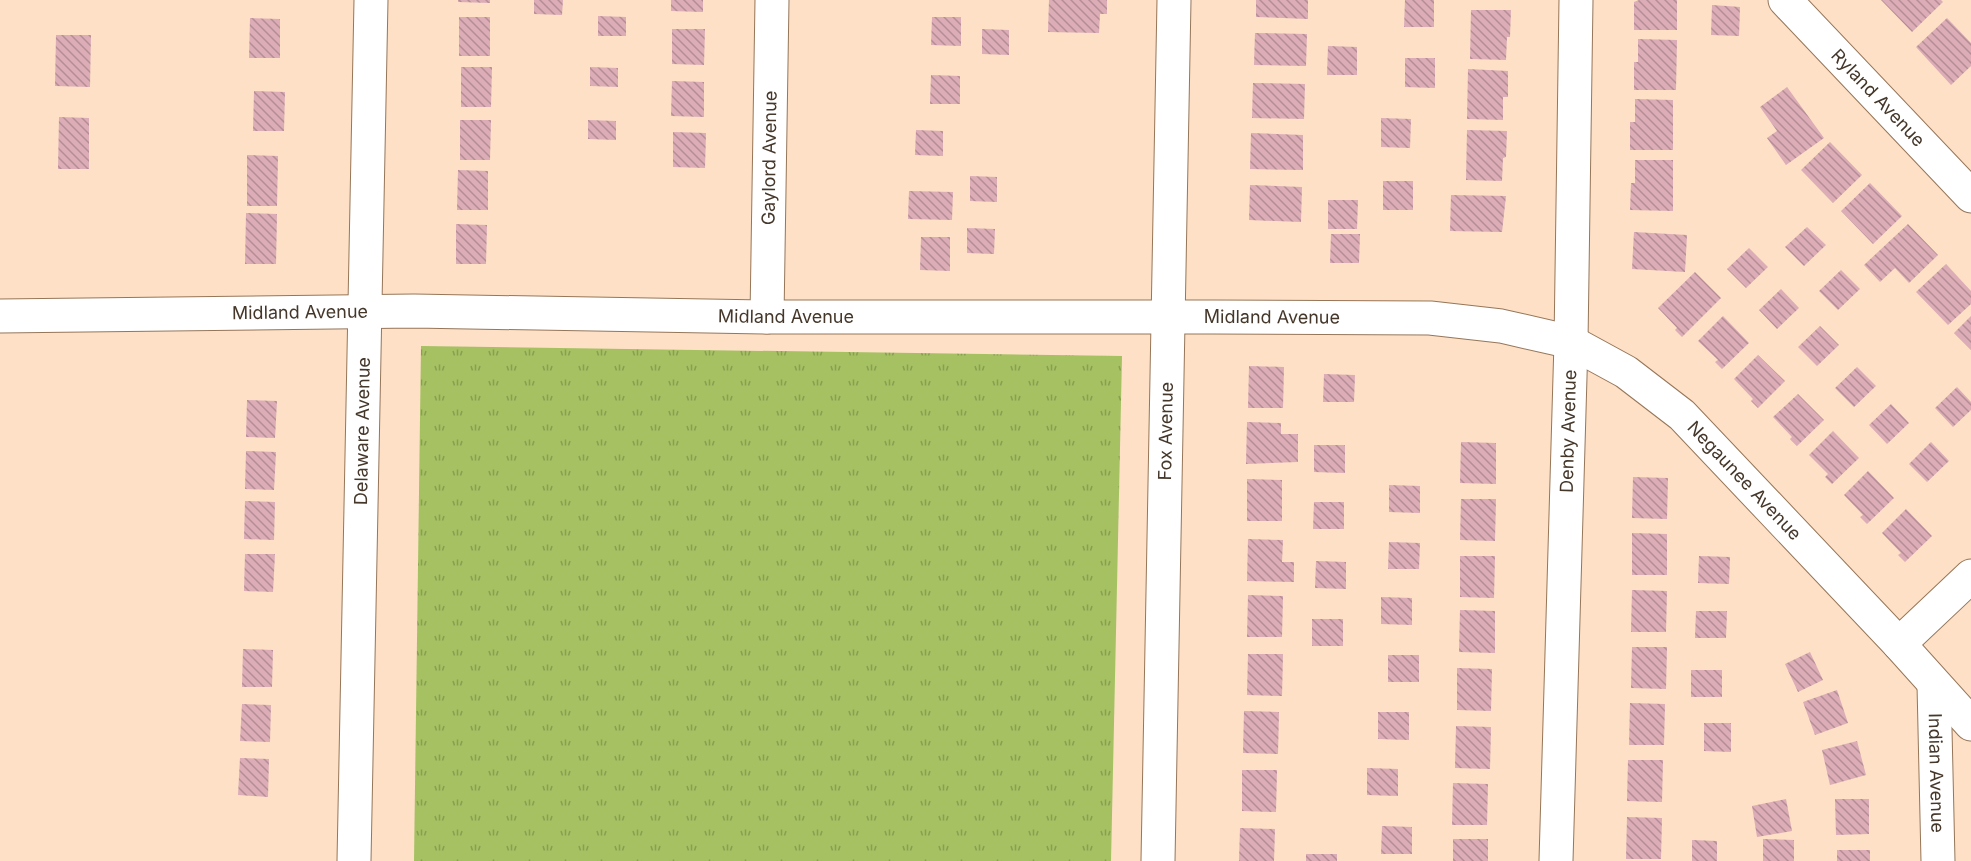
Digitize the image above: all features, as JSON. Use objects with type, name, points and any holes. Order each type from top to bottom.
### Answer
[{"type":"street","name":"Delaware Avenue","points":[[354,861],[371,0]]},
{"type":"street","name":"Gaylord Avenue","points":[[766,317],[772,0]]},
{"type":"street","name":"Fox Avenue","points":[[1158,861],[1174,0]]},
{"type":"street","name":"Denby Avenue","points":[[1556,861],[1571,342],[1576,0]]},
{"type":"street","name":"Ryland Avenue","points":[[1785,0],[1971,196]]},
{"type":"street","name":"Midland Avenue","points":[[0,316],[365,313],[766,317],[1430,318],[1501,326],[1571,342]]},
{"type":"street","name":"Negaunee Avenue","points":[[1571,342],[1626,372],[1682,415],[1899,644],[1934,686]]},
{"type":"street","points":[[1899,644],[1971,576]]},
{"type":"street","points":[[1934,686],[1971,724]]},
{"type":"street","name":"Indian Avenue","points":[[1934,686],[1938,861]]},
{"type":"green space","points":[[421,346],[1122,356],[1111,861],[414,861]]},
{"type":"building","points":[[458,0],[490,0],[490,3],[458,2]]},
{"type":"building","points":[[534,0],[563,0],[562,15],[534,14]]},
{"type":"building","points":[[671,0],[703,0],[703,12],[671,11]]},
{"type":"building","points":[[1049,0],[1107,0],[1107,14],[1100,14],[1099,33],[1048,32]]},
{"type":"building","points":[[1256,0],[1308,0],[1308,19],[1256,17]]},
{"type":"building","points":[[1405,0],[1434,0],[1434,27],[1404,27]]},
{"type":"building","points":[[1677,0],[1677,30],[1634,30],[1634,2]]},
{"type":"building","points":[[1881,0],[1941,0],[1943,2],[1912,32]]},
{"type":"building","points":[[1712,5],[1740,7],[1739,36],[1711,35]]},
{"type":"building","points":[[1471,10],[1511,10],[1506,60],[1470,59]]},
{"type":"building","points":[[598,16],[626,17],[626,36],[598,36]]},
{"type":"building","points":[[459,17],[490,17],[490,56],[459,56]]},
{"type":"building","points":[[932,17],[961,17],[961,46],[931,45]]},
{"type":"building","points":[[250,18],[280,19],[280,58],[249,58]]},
{"type":"building","points":[[1947,18],[1971,43],[1971,66],[1951,85],[1916,47]]},
{"type":"building","points":[[672,29],[705,29],[704,65],[672,64]]},
{"type":"building","points":[[982,29],[1009,30],[1009,55],[982,54]]},
{"type":"building","points":[[1255,33],[1307,34],[1306,66],[1254,65]]},
{"type":"building","points":[[56,35],[91,35],[90,87],[55,86]]},
{"type":"building","points":[[1638,39],[1677,40],[1676,90],[1634,90],[1634,62],[1638,62]]},
{"type":"building","points":[[1328,46],[1357,47],[1357,75],[1327,75]]},
{"type":"building","points":[[1405,58],[1435,58],[1435,88],[1405,87]]},
{"type":"building","points":[[461,67],[492,67],[491,107],[461,107]]},
{"type":"building","points":[[590,67],[618,68],[618,87],[590,86]]},
{"type":"building","points":[[1468,69],[1508,71],[1508,97],[1503,97],[1503,120],[1467,119]]},
{"type":"building","points":[[931,75],[960,76],[960,104],[930,104]]},
{"type":"building","points":[[672,81],[704,82],[704,117],[671,116]]},
{"type":"building","points":[[1253,83],[1305,84],[1304,119],[1252,118]]},
{"type":"building","points":[[1787,87],[1824,138],[1786,165],[1767,138],[1777,131],[1760,107]]},
{"type":"building","points":[[254,91],[285,92],[284,131],[253,131]]},
{"type":"building","points":[[1635,99],[1673,100],[1673,150],[1630,150],[1630,122],[1635,122]]},
{"type":"building","points":[[59,117],[89,118],[89,169],[58,169]]},
{"type":"building","points":[[1381,118],[1411,119],[1410,148],[1381,147]]},
{"type":"building","points":[[460,120],[491,120],[490,160],[460,160]]},
{"type":"building","points":[[588,120],[616,121],[616,140],[588,139]]},
{"type":"building","points":[[916,130],[943,131],[943,156],[915,155]]},
{"type":"building","points":[[1467,130],[1507,131],[1502,181],[1466,180]]},
{"type":"building","points":[[673,132],[706,133],[705,168],[673,167]]},
{"type":"building","points":[[1251,133],[1303,135],[1303,170],[1250,169]]},
{"type":"building","points":[[1830,142],[1862,175],[1833,203],[1801,170]]},
{"type":"building","points":[[247,155],[278,156],[277,206],[247,206]]},
{"type":"building","points":[[1635,160],[1673,160],[1673,211],[1630,210],[1631,183],[1635,183]]},
{"type":"building","points":[[458,170],[488,171],[488,210],[457,210]]},
{"type":"building","points":[[970,176],[997,177],[997,202],[970,201]]},
{"type":"building","points":[[1383,181],[1413,181],[1413,210],[1383,210]]},
{"type":"building","points":[[1870,183],[1902,216],[1873,244],[1841,211]]},
{"type":"building","points":[[1250,185],[1302,187],[1301,222],[1249,220]]},
{"type":"building","points":[[909,191],[953,192],[952,220],[908,219]]},
{"type":"building","points":[[1451,195],[1506,196],[1502,232],[1450,231]]},
{"type":"building","points":[[1328,200],[1358,200],[1357,229],[1328,229]]},
{"type":"building","points":[[246,213],[277,214],[276,264],[245,264]]},
{"type":"building","points":[[456,224],[487,225],[486,264],[456,264]]},
{"type":"building","points":[[1908,224],[1938,255],[1909,283],[1895,268],[1880,282],[1864,265]]},
{"type":"building","points":[[1807,227],[1826,245],[1804,266],[1785,247]]},
{"type":"building","points":[[967,228],[995,229],[994,254],[967,253]]},
{"type":"building","points":[[1634,232],[1687,235],[1685,272],[1632,269]]},
{"type":"building","points":[[1331,234],[1360,234],[1359,263],[1330,263]]},
{"type":"building","points":[[921,237],[950,237],[950,271],[920,270]]},
{"type":"building","points":[[1749,248],[1768,267],[1746,288],[1727,269]]},
{"type":"building","points":[[1946,264],[1971,291],[1971,304],[1948,325],[1916,292]]},
{"type":"building","points":[[1841,270],[1860,289],[1838,310],[1819,291]]},
{"type":"building","points":[[1695,272],[1721,298],[1682,337],[1675,330],[1677,328],[1658,308]]},
{"type":"building","points":[[1781,289],[1799,308],[1777,329],[1759,310]]},
{"type":"building","points":[[1723,316],[1749,343],[1722,369],[1715,362],[1718,360],[1698,341]]},
{"type":"building","points":[[1971,316],[1971,350],[1954,333]]},
{"type":"building","points":[[1820,326],[1839,345],[1817,366],[1798,347]]},
{"type":"building","points":[[1758,355],[1785,381],[1758,408],[1751,401],[1753,399],[1734,379]]},
{"type":"building","points":[[1249,366],[1284,367],[1283,408],[1248,408]]},
{"type":"building","points":[[1857,367],[1876,386],[1854,407],[1835,388]]},
{"type":"building","points":[[1324,374],[1355,375],[1354,402],[1323,402]]},
{"type":"building","points":[[1957,387],[1971,402],[1971,410],[1953,427],[1935,408]]},
{"type":"building","points":[[1798,394],[1824,420],[1797,446],[1790,439],[1792,437],[1773,417]]},
{"type":"building","points":[[247,400],[277,401],[275,438],[246,437]]},
{"type":"building","points":[[1891,404],[1909,423],[1887,444],[1869,425]]},
{"type":"building","points":[[1247,422],[1281,423],[1281,434],[1298,434],[1298,462],[1246,464]]},
{"type":"building","points":[[1833,431],[1859,458],[1832,484],[1825,477],[1828,474],[1809,455]]},
{"type":"building","points":[[1461,442],[1496,443],[1496,484],[1460,483]]},
{"type":"building","points":[[1931,442],[1949,461],[1927,482],[1909,464]]},
{"type":"building","points":[[1314,445],[1345,445],[1345,473],[1314,472]]},
{"type":"building","points":[[246,451],[276,452],[274,490],[245,489]]},
{"type":"building","points":[[1868,471],[1894,498],[1867,524],[1860,517],[1863,515],[1844,495]]},
{"type":"building","points":[[1633,477],[1668,478],[1667,519],[1632,518]]},
{"type":"building","points":[[1247,479],[1282,480],[1282,521],[1247,521]]},
{"type":"building","points":[[1389,485],[1420,486],[1420,513],[1389,512]]},
{"type":"building","points":[[1461,499],[1496,499],[1495,541],[1460,540]]},
{"type":"building","points":[[245,501],[275,502],[274,540],[244,539]]},
{"type":"building","points":[[1314,502],[1344,502],[1344,529],[1313,529]]},
{"type":"building","points":[[1906,509],[1932,536],[1905,562],[1898,555],[1901,553],[1882,533]]},
{"type":"building","points":[[1632,533],[1667,534],[1667,575],[1632,575]]},
{"type":"building","points":[[1248,539],[1283,540],[1282,562],[1294,562],[1294,582],[1247,581]]},
{"type":"building","points":[[1389,542],[1420,543],[1419,569],[1388,569]]},
{"type":"building","points":[[245,554],[275,554],[273,592],[244,591]]},
{"type":"building","points":[[1460,556],[1495,556],[1494,598],[1460,597]]},
{"type":"building","points":[[1699,556],[1730,557],[1729,584],[1698,583]]},
{"type":"building","points":[[1316,561],[1346,562],[1346,589],[1315,588]]},
{"type":"building","points":[[1632,590],[1667,591],[1666,632],[1631,632]]},
{"type":"building","points":[[1248,595],[1283,596],[1282,637],[1247,637]]},
{"type":"building","points":[[1381,597],[1412,598],[1412,625],[1381,624]]},
{"type":"building","points":[[1460,610],[1495,611],[1495,653],[1459,652]]},
{"type":"building","points":[[1696,611],[1727,611],[1726,638],[1695,638]]},
{"type":"building","points":[[1312,619],[1343,619],[1343,646],[1312,646]]},
{"type":"building","points":[[1632,647],[1667,647],[1666,689],[1631,688]]},
{"type":"building","points":[[243,649],[273,650],[272,687],[242,687]]},
{"type":"building","points":[[1810,652],[1823,680],[1798,692],[1785,664]]},
{"type":"building","points":[[1248,654],[1283,654],[1282,696],[1247,695]]},
{"type":"building","points":[[1388,655],[1419,655],[1419,682],[1388,682]]},
{"type":"building","points":[[1457,668],[1492,669],[1491,711],[1457,710]]},
{"type":"building","points":[[1691,670],[1722,670],[1722,697],[1691,697]]},
{"type":"building","points":[[1837,690],[1848,723],[1815,735],[1803,702]]},
{"type":"building","points":[[1630,703],[1665,704],[1664,745],[1629,745]]},
{"type":"building","points":[[242,704],[271,705],[270,742],[240,741]]},
{"type":"building","points":[[1244,711],[1279,712],[1278,754],[1243,753]]},
{"type":"building","points":[[1378,712],[1409,712],[1409,740],[1378,739]]},
{"type":"building","points":[[1704,723],[1731,723],[1731,752],[1704,751]]},
{"type":"building","points":[[1456,726],[1491,727],[1490,769],[1455,768]]},
{"type":"building","points":[[1857,741],[1866,775],[1830,785],[1822,750]]},
{"type":"building","points":[[240,758],[269,759],[268,797],[238,795]]},
{"type":"building","points":[[1628,760],[1663,760],[1662,802],[1627,801]]},
{"type":"building","points":[[1367,768],[1398,769],[1398,796],[1367,795]]},
{"type":"building","points":[[1242,770],[1277,770],[1276,812],[1242,811]]},
{"type":"building","points":[[1453,783],[1488,784],[1487,825],[1452,825]]},
{"type":"building","points":[[1786,799],[1792,831],[1757,837],[1752,806]]},
{"type":"building","points":[[1835,799],[1869,799],[1869,834],[1836,835]]},
{"type":"building","points":[[1627,817],[1662,818],[1661,859],[1626,859]]},
{"type":"building","points":[[1382,826],[1412,827],[1412,854],[1381,854]]},
{"type":"building","points":[[1240,828],[1275,829],[1274,861],[1239,861]]},
{"type":"building","points":[[1453,839],[1488,839],[1488,861],[1453,861]]},
{"type":"building","points":[[1763,839],[1794,840],[1794,861],[1763,861]]},
{"type":"building","points":[[1692,840],[1717,841],[1717,861],[1692,861]]},
{"type":"building","points":[[1837,850],[1870,850],[1870,861],[1837,861]]},
{"type":"building","points":[[1306,854],[1337,854],[1337,861],[1306,861]]}]
